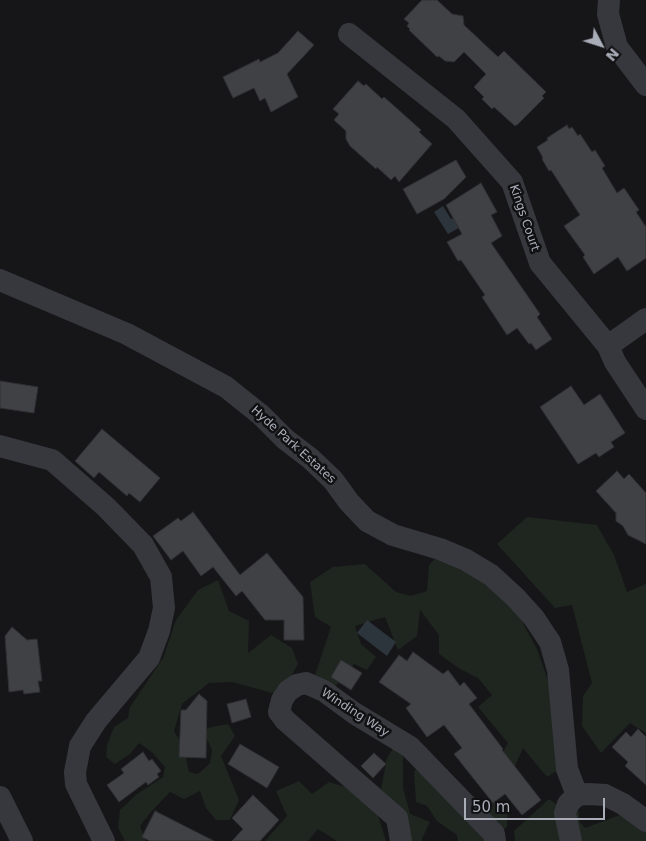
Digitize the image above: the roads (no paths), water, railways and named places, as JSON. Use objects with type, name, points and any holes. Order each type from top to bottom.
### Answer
[{"type":"street","points":[[609,0],[608,14],[617,47],[646,85]]},
{"type":"street","name":"Kings Court","points":[[348,34],[456,119],[512,182],[540,263],[608,346],[615,362],[646,409]]},
{"type":"street","name":"Hyde Park Estates","points":[[0,280],[127,334],[219,384],[261,415],[285,439],[311,459],[332,480],[367,521],[393,535],[440,549],[466,560],[491,575],[534,618],[550,642],[558,670],[568,769],[577,795]]},
{"type":"street","points":[[608,346],[646,319]]},
{"type":"street","points":[[0,446],[52,460],[106,507],[142,545],[161,576],[164,608],[149,658],[130,683],[96,721],[80,746],[75,772],[76,784],[104,841]]},
{"type":"street","name":"Winding Way","points":[[400,841],[397,818],[285,720],[279,712],[282,700],[288,691],[296,685],[306,683],[324,691],[354,713],[410,747],[494,834],[495,841]]},
{"type":"street","points":[[571,841],[565,813],[568,804],[577,795],[605,796],[623,804],[646,821]]},
{"type":"street","points":[[0,797],[22,841]]}]
